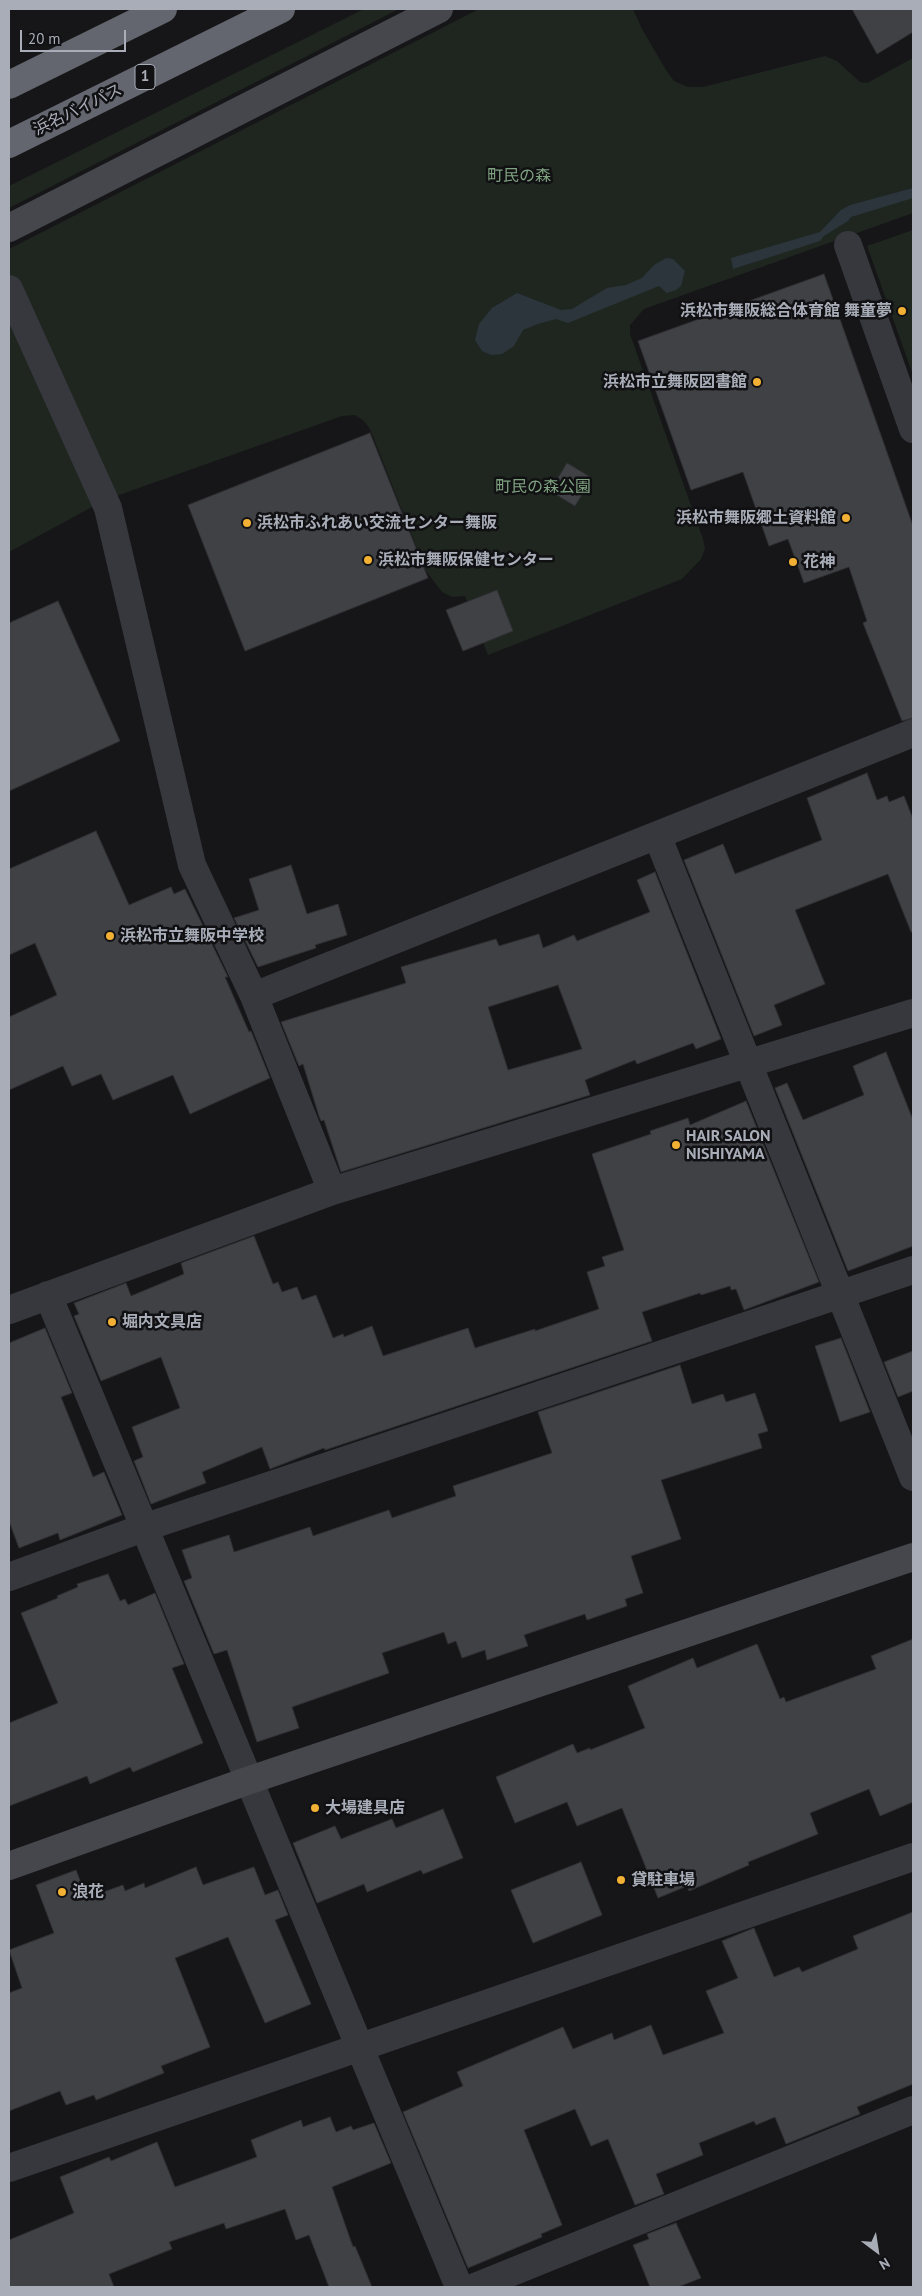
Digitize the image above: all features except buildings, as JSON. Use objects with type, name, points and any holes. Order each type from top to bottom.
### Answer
[{"type":"highway","points":[[9,86],[163,9]]},
{"type":"highway","name":"浜名バイパス","points":[[9,144],[281,9]]},
{"type":"street","points":[[9,228],[439,9]]},
{"type":"street","points":[[848,245],[913,429]]},
{"type":"street","points":[[9,289],[108,508],[192,865],[254,996],[332,1191]]},
{"type":"street","points":[[254,996],[913,733]]},
{"type":"street","points":[[657,835],[913,1477]]},
{"type":"street","points":[[9,1310],[332,1191],[913,1013]]},
{"type":"street","points":[[9,1577],[143,1528],[913,1270]]},
{"type":"street","points":[[48,1295],[247,1781],[459,2287]]},
{"type":"street","points":[[9,1866],[247,1781],[913,1557]]},
{"type":"street","points":[[9,2168],[913,1857]]},
{"type":"street","points":[[475,2287],[913,2110]]},
{"type":"green space","points":[[364,9],[399,9],[9,208],[9,186]]},
{"type":"green space","name":"町民の森","points":[[479,9],[633,9],[642,29],[666,70],[674,81],[688,87],[703,87],[825,56],[837,61],[860,82],[867,83],[913,58],[913,213],[644,309],[630,325],[630,334],[703,539],[705,549],[701,559],[682,579],[488,655],[465,596],[452,597],[442,592],[426,571],[370,429],[364,421],[355,415],[342,416],[105,500],[9,552],[9,249]]},
{"type":"green space","name":"浜松市舞阪総合体育館 舞童夢","points":[[913,230],[913,375],[867,246]]},
{"type":"shaded area","points":[[913,188],[913,198],[851,217],[848,221],[824,236],[820,241],[733,269],[731,258],[820,232],[841,210],[850,205]]},
{"type":"shaded area","points":[[666,258],[673,259],[685,271],[681,286],[676,290],[667,293],[659,286],[568,323],[556,319],[538,324],[523,330],[514,346],[502,354],[491,355],[482,351],[475,340],[479,324],[492,308],[517,293],[561,310],[572,309],[607,288],[626,285],[642,278],[654,265]]},
{"type":"place","name":"浜松市舞阪総合体育館 舞童夢","points":[[902,311]]},
{"type":"place","name":"浜松市立舞阪図書館","points":[[757,382]]},
{"type":"place","name":"浜松市舞阪郷土資料館","points":[[846,518]]},
{"type":"place","name":"浜松市ふれあい交流センター舞阪","points":[[247,523]]},
{"type":"place","name":"浜松市舞阪保健センター","points":[[368,560]]},
{"type":"place","name":"花神","points":[[793,562]]},
{"type":"place","name":"浜松市立舞阪中学校","points":[[110,936]]},
{"type":"place","name":"HAIR SALON NISHIYAMA","points":[[676,1145]]},
{"type":"place","name":"堀内文具店","points":[[112,1322]]},
{"type":"place","name":"大場建具店","points":[[315,1808]]},
{"type":"place","name":"貸駐車場","points":[[621,1880]]},
{"type":"place","name":"浪花","points":[[62,1892]]},
{"type":"park label","name":"町民の森公園","points":[[543,487]]}]
